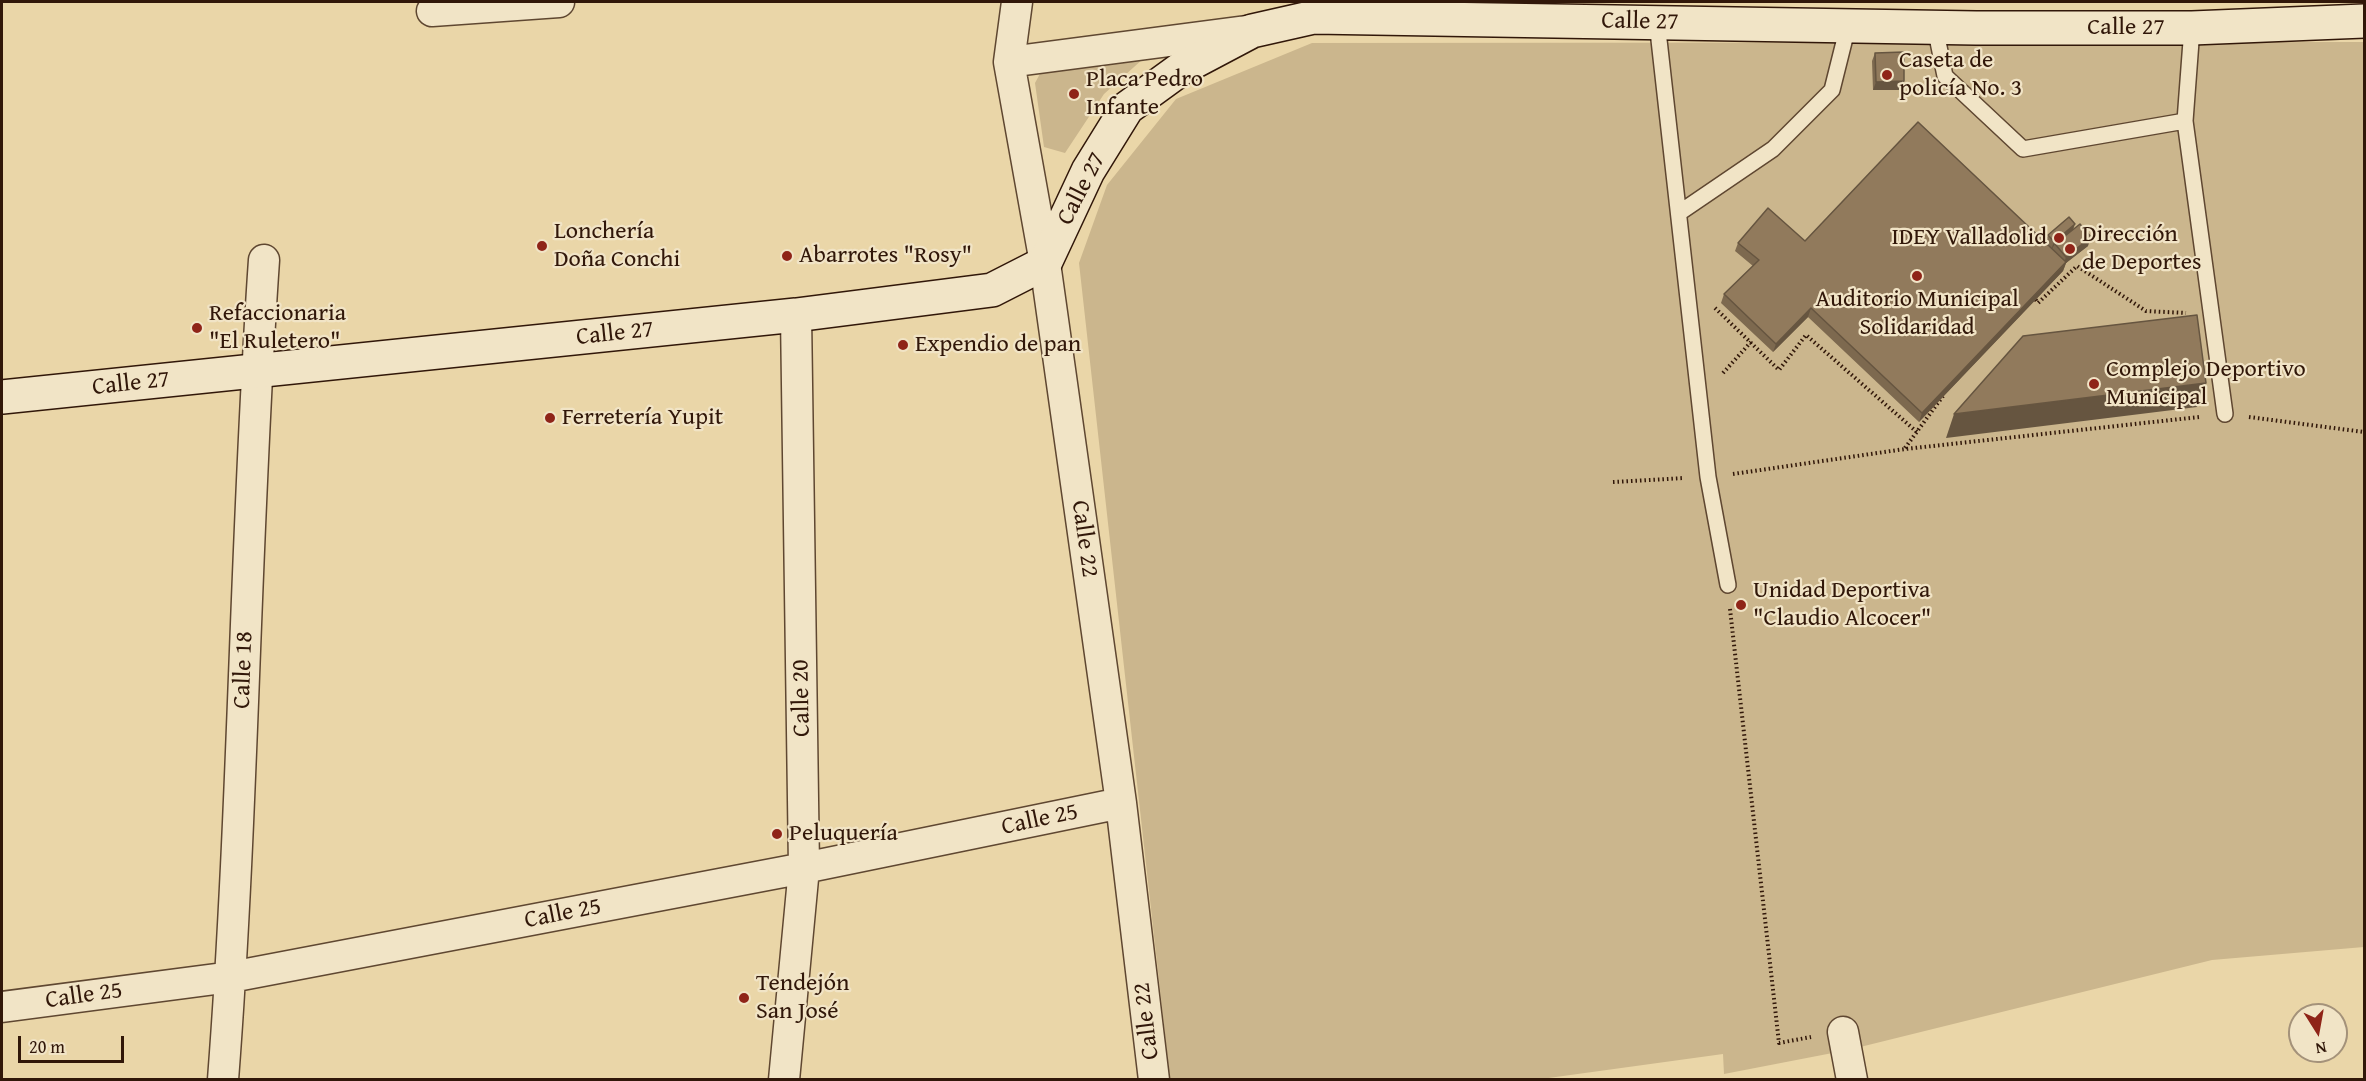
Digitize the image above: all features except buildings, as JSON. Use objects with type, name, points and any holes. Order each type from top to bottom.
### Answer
[{"type":"main road","name":"Calle 27","points":[[2,397],[796,315],[992,290],[1045,263],[1088,171],[1127,108],[1182,68],[1252,31],[1314,9],[1657,22],[1935,27],[2192,28],[2364,21]]},
{"type":"street","points":[[432,11],[559,2]]},
{"type":"street","name":"Calle 22","points":[[1017,2],[1009,62],[1045,263],[1121,803],[1154,1080]]},
{"type":"street","points":[[1009,62],[1252,31]]},
{"type":"street","name":"Calle 18","points":[[223,1080],[231,977],[256,372],[264,260]]},
{"type":"street","name":"Calle 20","points":[[784,1080],[804,868],[796,315]]},
{"type":"street","name":"Calle 25","points":[[2,1007],[231,977],[804,868],[1121,803]]},
{"type":"street","points":[[1843,1032],[1852,1080]]},
{"type":"lane","points":[[1657,22],[1708,477],[1728,585]]},
{"type":"lane","points":[[1678,213],[1773,149],[1832,90],[1848,26]]},
{"type":"lane","points":[[1935,27],[1945,76],[2023,149],[2185,121]]},
{"type":"lane","points":[[2192,28],[2185,121],[2225,414]]},
{"type":"path","points":[[2031,294],[2038,303],[2077,266],[2146,310],[2211,314]]},
{"type":"path","points":[[1686,282],[1779,370],[1806,335],[1917,432]]},
{"type":"path","points":[[1700,400],[1750,342]]},
{"type":"path","points":[[1905,449],[1944,396]]},
{"type":"path","points":[[1613,482],[1708,477],[1905,449],[2225,414],[2364,432]]},
{"type":"path","points":[[1728,585],[1779,1043],[1843,1032]]},
{"type":"shaded area","name":"Unidad Deportiva \"Claudio Alcocer\"","points":[[2364,42],[2364,947],[2212,960],[1848,1050],[1724,1074],[1723,1054],[1534,1080],[1170,1079],[1079,263],[1107,185],[1176,99],[1312,43]]},
{"type":"shaded area","points":[[1144,58],[1104,94],[1065,153],[1044,147],[1035,83],[1042,70]]},
{"type":"place","name":"Caseta de policía No. 3","points":[[1887,75]]},
{"type":"place","name":"Placa Pedro Infante","points":[[1074,94]]},
{"type":"place","name":"IDEY Valladolid","points":[[2059,238]]},
{"type":"place","name":"Lonchería Doña Conchi","points":[[542,246]]},
{"type":"place","name":"Dirección de Deportes","points":[[2070,249]]},
{"type":"place","name":"Abarrotes \"Rosy\"","points":[[787,256]]},
{"type":"place","name":"Auditorio Municipal Solidaridad","points":[[1917,276]]},
{"type":"place","name":"Refaccionaria \"El Ruletero\"","points":[[197,328]]},
{"type":"place","name":"Expendio de pan","points":[[903,345]]},
{"type":"place","name":"Complejo Deportivo Municipal","points":[[2094,384]]},
{"type":"place","name":"Ferretería Yupit","points":[[550,418]]},
{"type":"place","name":"Unidad Deportiva \"Claudio Alcocer\"","points":[[1741,605]]},
{"type":"place","name":"Peluquería","points":[[777,834]]},
{"type":"place","name":"Tendejón San José","points":[[744,998]]}]
